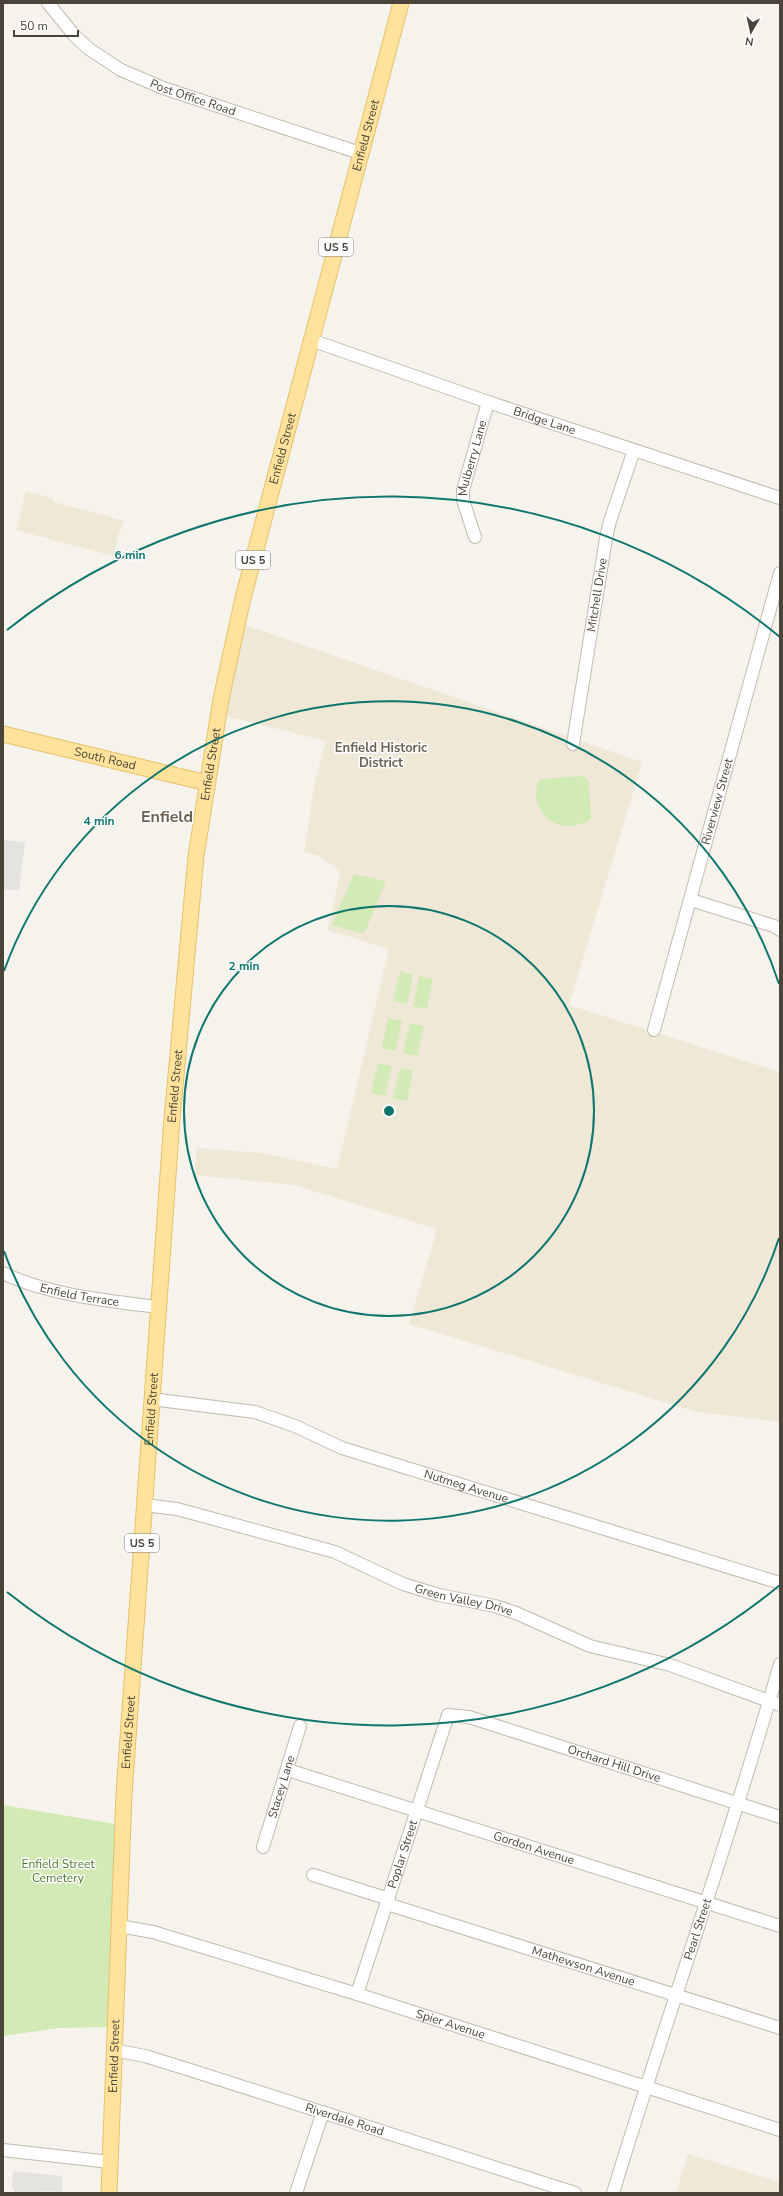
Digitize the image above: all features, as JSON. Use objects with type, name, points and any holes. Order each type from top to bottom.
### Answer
[{"type":"main road","name":"Enfield Street","points":[[109,2193],[124,1794],[151,1399],[190,903],[207,782],[221,699],[243,598],[401,3]]},
{"type":"main road","name":"South Road","points":[[3,734],[207,782]]},
{"type":"street","name":"Post Office Road","points":[[48,3],[58,18],[84,44],[121,70],[163,88],[360,154]]},
{"type":"street","name":"Bridge Lane","points":[[311,340],[488,402],[780,498]]},
{"type":"street","name":"Mulberry Lane","points":[[475,537],[463,500],[463,490],[488,402]]},
{"type":"street","name":"Mitchell Drive","points":[[573,744],[606,538],[610,521],[634,450]]},
{"type":"street","name":"Riverview Street","points":[[654,1030],[780,573]]},
{"type":"street","points":[[691,900],[734,912],[774,926],[780,930]]},
{"type":"street","name":"Enfield Terrace","points":[[3,1274],[18,1281],[50,1289],[158,1307]]},
{"type":"street","name":"Nutmeg Avenue","points":[[151,1399],[255,1412],[296,1426],[342,1448],[780,1583]]},
{"type":"street","name":"Green Valley Drive","points":[[144,1505],[177,1509],[335,1552],[403,1584],[439,1595],[495,1606],[516,1613],[590,1646],[670,1664],[775,1704]]},
{"type":"street","name":"Pearl Street","points":[[613,2193],[646,2086],[738,1803],[775,1704],[780,1664]]},
{"type":"street","name":"Orchard Hill Drive","points":[[448,1715],[469,1717],[780,1816]]},
{"type":"street","name":"Poplar Street","points":[[357,1994],[448,1715]]},
{"type":"street","name":"Stacey Lane","points":[[263,1847],[288,1770],[300,1726]]},
{"type":"street","name":"Gordon Avenue","points":[[288,1770],[333,1783],[780,1926]]},
{"type":"street","name":"Mathewson Avenue","points":[[313,1875],[388,1901],[780,2028]]},
{"type":"street","name":"Spier Avenue","points":[[119,1926],[153,1932],[357,1994],[780,2130]]},
{"type":"street","name":"Riverdale Road","points":[[114,2050],[145,2056],[575,2193]]},
{"type":"street","points":[[296,2193],[323,2112]]},
{"type":"street","points":[[3,2150],[110,2162]]},
{"type":"shaded area","points":[[26,491],[54,499],[54,502],[125,521],[119,532],[113,556],[16,530]]},
{"type":"shaded area","points":[[245,625],[642,762],[569,1005],[780,1072],[780,1422],[696,1412],[409,1324],[437,1229],[294,1185],[195,1175],[196,1148],[262,1153],[337,1169],[389,949],[328,930],[340,872],[320,856],[304,852],[315,781],[326,741],[226,716]]},
{"type":"shaded area","points":[[3,840],[25,842],[19,891],[3,889]]},
{"type":"shaded area","points":[[688,2154],[780,2182],[780,2193],[676,2193]]},
{"type":"shaded area","points":[[13,2171],[62,2176],[62,2193],[50,2191],[14,2193],[14,2189],[12,2188]]},
{"type":"green space","points":[[583,776],[589,781],[591,819],[580,824],[568,826],[558,824],[549,819],[542,812],[537,802],[536,791],[539,779]]},
{"type":"green space","points":[[354,874],[386,881],[364,934],[332,925]]},
{"type":"green space","points":[[400,971],[413,975],[407,1004],[393,1001]]},
{"type":"green space","points":[[419,976],[433,979],[427,1009],[413,1006]]},
{"type":"green space","points":[[388,1018],[402,1021],[396,1051],[382,1048]]},
{"type":"green space","points":[[410,1023],[424,1026],[417,1056],[403,1053]]},
{"type":"green space","points":[[378,1063],[392,1066],[385,1096],[371,1093]]},
{"type":"green space","points":[[400,1068],[413,1071],[407,1101],[393,1098]]},
{"type":"green space","name":"Enfield Street Cemetery","points":[[3,1805],[115,1824],[107,2027],[59,2028],[3,2036]]},
{"type":"district","name":"Enfield Historic District","points":[[381,754]]},
{"type":"district","name":"Enfield","points":[[167,816]]}]
